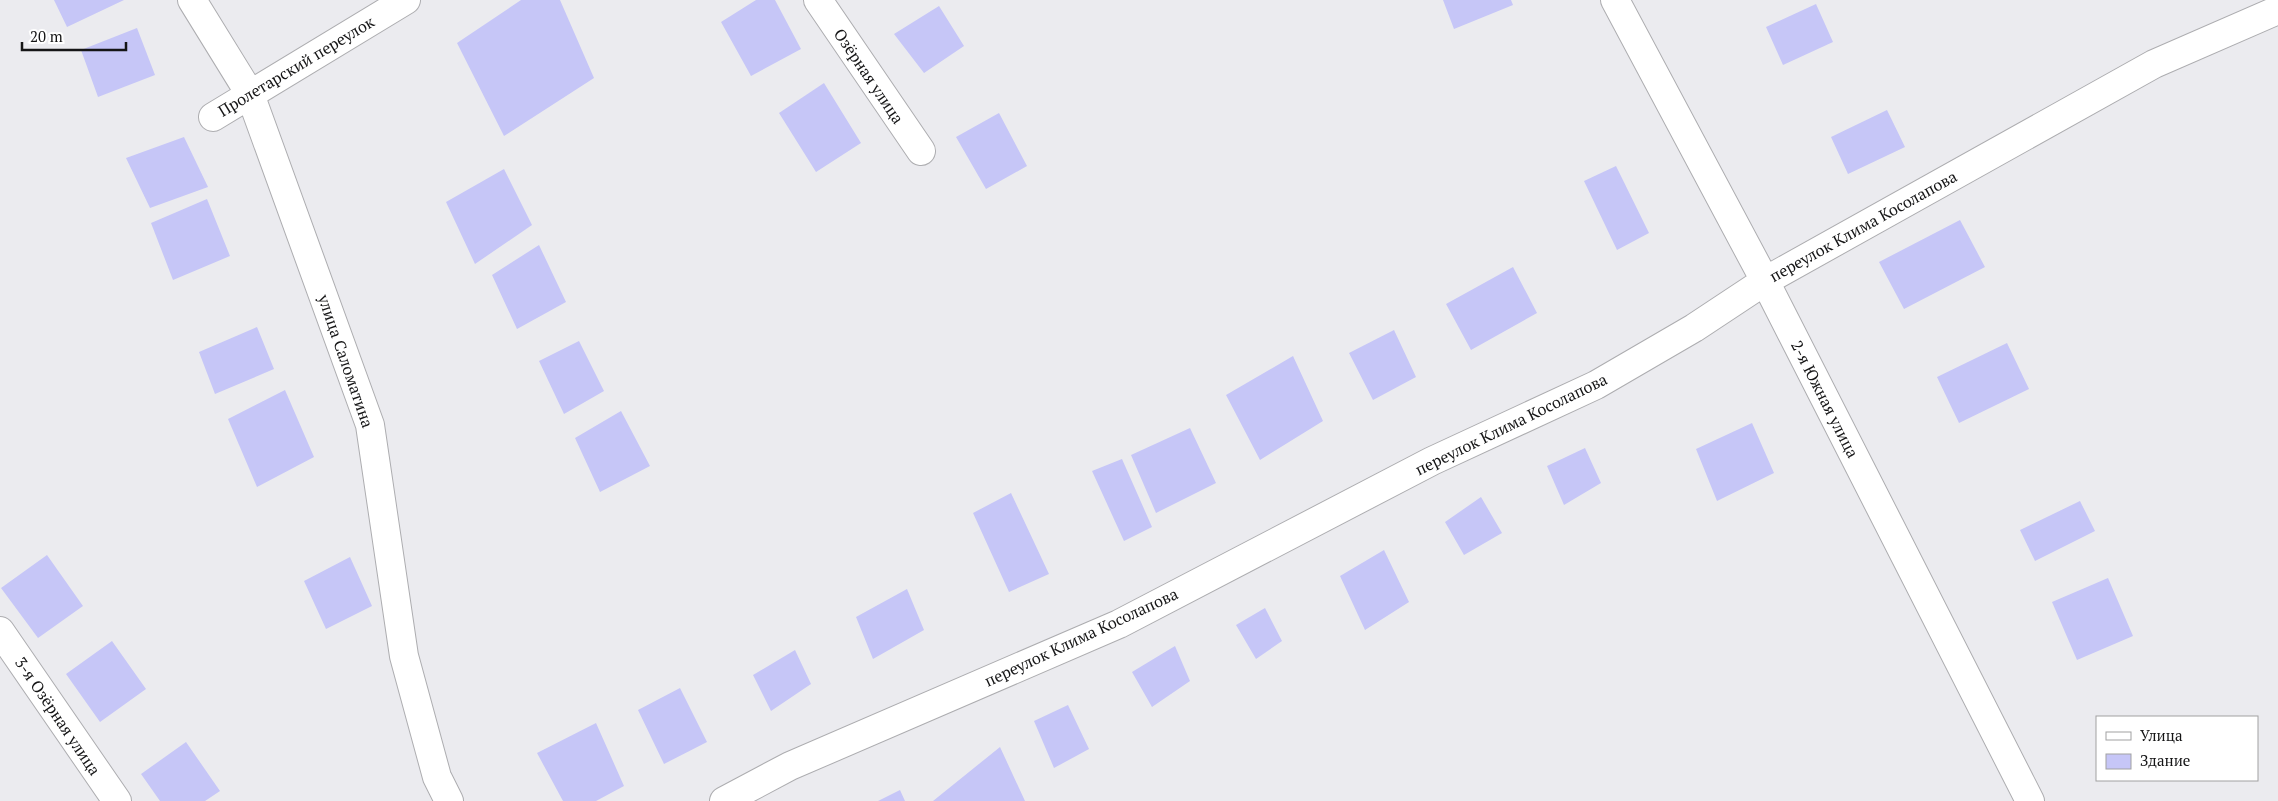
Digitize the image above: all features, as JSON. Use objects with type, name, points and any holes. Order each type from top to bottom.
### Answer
[{"type":"street","name":"улица Саломатина","points":[[192,0],[250,94],[370,425],[404,656],[437,777],[449,801]]},
{"type":"street","name":"Пролетарский переулок","points":[[213,117],[406,0]]},
{"type":"street","name":"Озёрная улица","points":[[818,0],[921,151]]},
{"type":"street","name":"2-я Южная улица","points":[[1615,0],[1765,281],[2030,801]]},
{"type":"street","name":"переулок Клима Косолапова","points":[[724,801],[790,766],[1119,624],[1432,461],[1596,385],[1694,328],[1765,281],[2154,64],[2278,10]]},
{"type":"street","name":"3-я Озёрная улица","points":[[0,631],[117,801]]},
{"type":"building","points":[[54,0],[124,0],[67,27]]},
{"type":"building","points":[[521,0],[560,0],[594,78],[504,136],[457,43]]},
{"type":"building","points":[[756,0],[775,0],[801,49],[751,76],[721,22]]},
{"type":"building","points":[[1443,0],[1511,0],[1513,5],[1454,29]]},
{"type":"building","points":[[1816,4],[1833,42],[1783,65],[1766,27]]},
{"type":"building","points":[[939,6],[964,46],[924,73],[894,34]]},
{"type":"building","points":[[137,28],[155,75],[98,97],[81,50]]},
{"type":"building","points":[[824,83],[861,143],[816,172],[779,113]]},
{"type":"building","points":[[1887,110],[1905,147],[1848,174],[1831,137]]},
{"type":"building","points":[[999,113],[1027,166],[986,189],[956,137]]},
{"type":"building","points":[[184,137],[208,187],[150,208],[126,158]]},
{"type":"building","points":[[1616,166],[1649,233],[1617,250],[1584,181]]},
{"type":"building","points":[[504,169],[532,225],[475,264],[446,202]]},
{"type":"building","points":[[207,199],[230,256],[173,280],[151,223]]},
{"type":"building","points":[[1960,220],[1985,267],[1904,309],[1879,262]]},
{"type":"building","points":[[539,245],[566,302],[517,329],[492,275]]},
{"type":"building","points":[[1513,267],[1537,313],[1471,350],[1446,304]]},
{"type":"building","points":[[257,327],[274,369],[215,394],[199,352]]},
{"type":"building","points":[[1394,330],[1416,377],[1373,400],[1349,353]]},
{"type":"building","points":[[579,341],[604,391],[564,414],[539,361]]},
{"type":"building","points":[[2007,343],[2029,389],[1959,423],[1937,377]]},
{"type":"building","points":[[1293,356],[1323,421],[1260,460],[1226,395]]},
{"type":"building","points":[[285,390],[314,457],[257,487],[228,419]]},
{"type":"building","points":[[621,411],[650,466],[600,492],[575,438]]},
{"type":"building","points":[[1752,423],[1774,473],[1717,501],[1696,449]]},
{"type":"building","points":[[1190,428],[1216,483],[1156,513],[1131,455]]},
{"type":"building","points":[[1585,448],[1601,483],[1564,505],[1547,466]]},
{"type":"building","points":[[1122,459],[1152,527],[1124,541],[1092,471]]},
{"type":"building","points":[[1011,493],[1049,574],[1009,592],[973,513]]},
{"type":"building","points":[[1481,497],[1502,533],[1464,555],[1445,522]]},
{"type":"building","points":[[2080,501],[2095,531],[2035,561],[2020,530]]},
{"type":"building","points":[[1384,550],[1409,602],[1365,630],[1340,576]]},
{"type":"building","points":[[47,555],[83,606],[38,638],[1,588]]},
{"type":"building","points":[[350,557],[372,606],[326,629],[304,581]]},
{"type":"building","points":[[2108,578],[2133,636],[2077,660],[2052,602]]},
{"type":"building","points":[[907,589],[924,630],[873,659],[856,617]]},
{"type":"building","points":[[1265,608],[1282,641],[1256,659],[1236,625]]},
{"type":"building","points":[[112,641],[146,689],[100,722],[66,674]]},
{"type":"building","points":[[1175,646],[1190,681],[1152,707],[1132,672]]},
{"type":"building","points":[[795,650],[811,684],[771,711],[753,675]]},
{"type":"building","points":[[680,688],[707,742],[664,764],[638,710]]},
{"type":"building","points":[[1068,705],[1089,749],[1054,768],[1034,721]]},
{"type":"building","points":[[596,723],[624,786],[596,801],[563,801],[537,753]]},
{"type":"building","points":[[186,742],[220,791],[205,801],[160,801],[141,774]]},
{"type":"building","points":[[1000,747],[1025,801],[933,801]]},
{"type":"building","points":[[900,790],[905,801],[878,801]]}]
